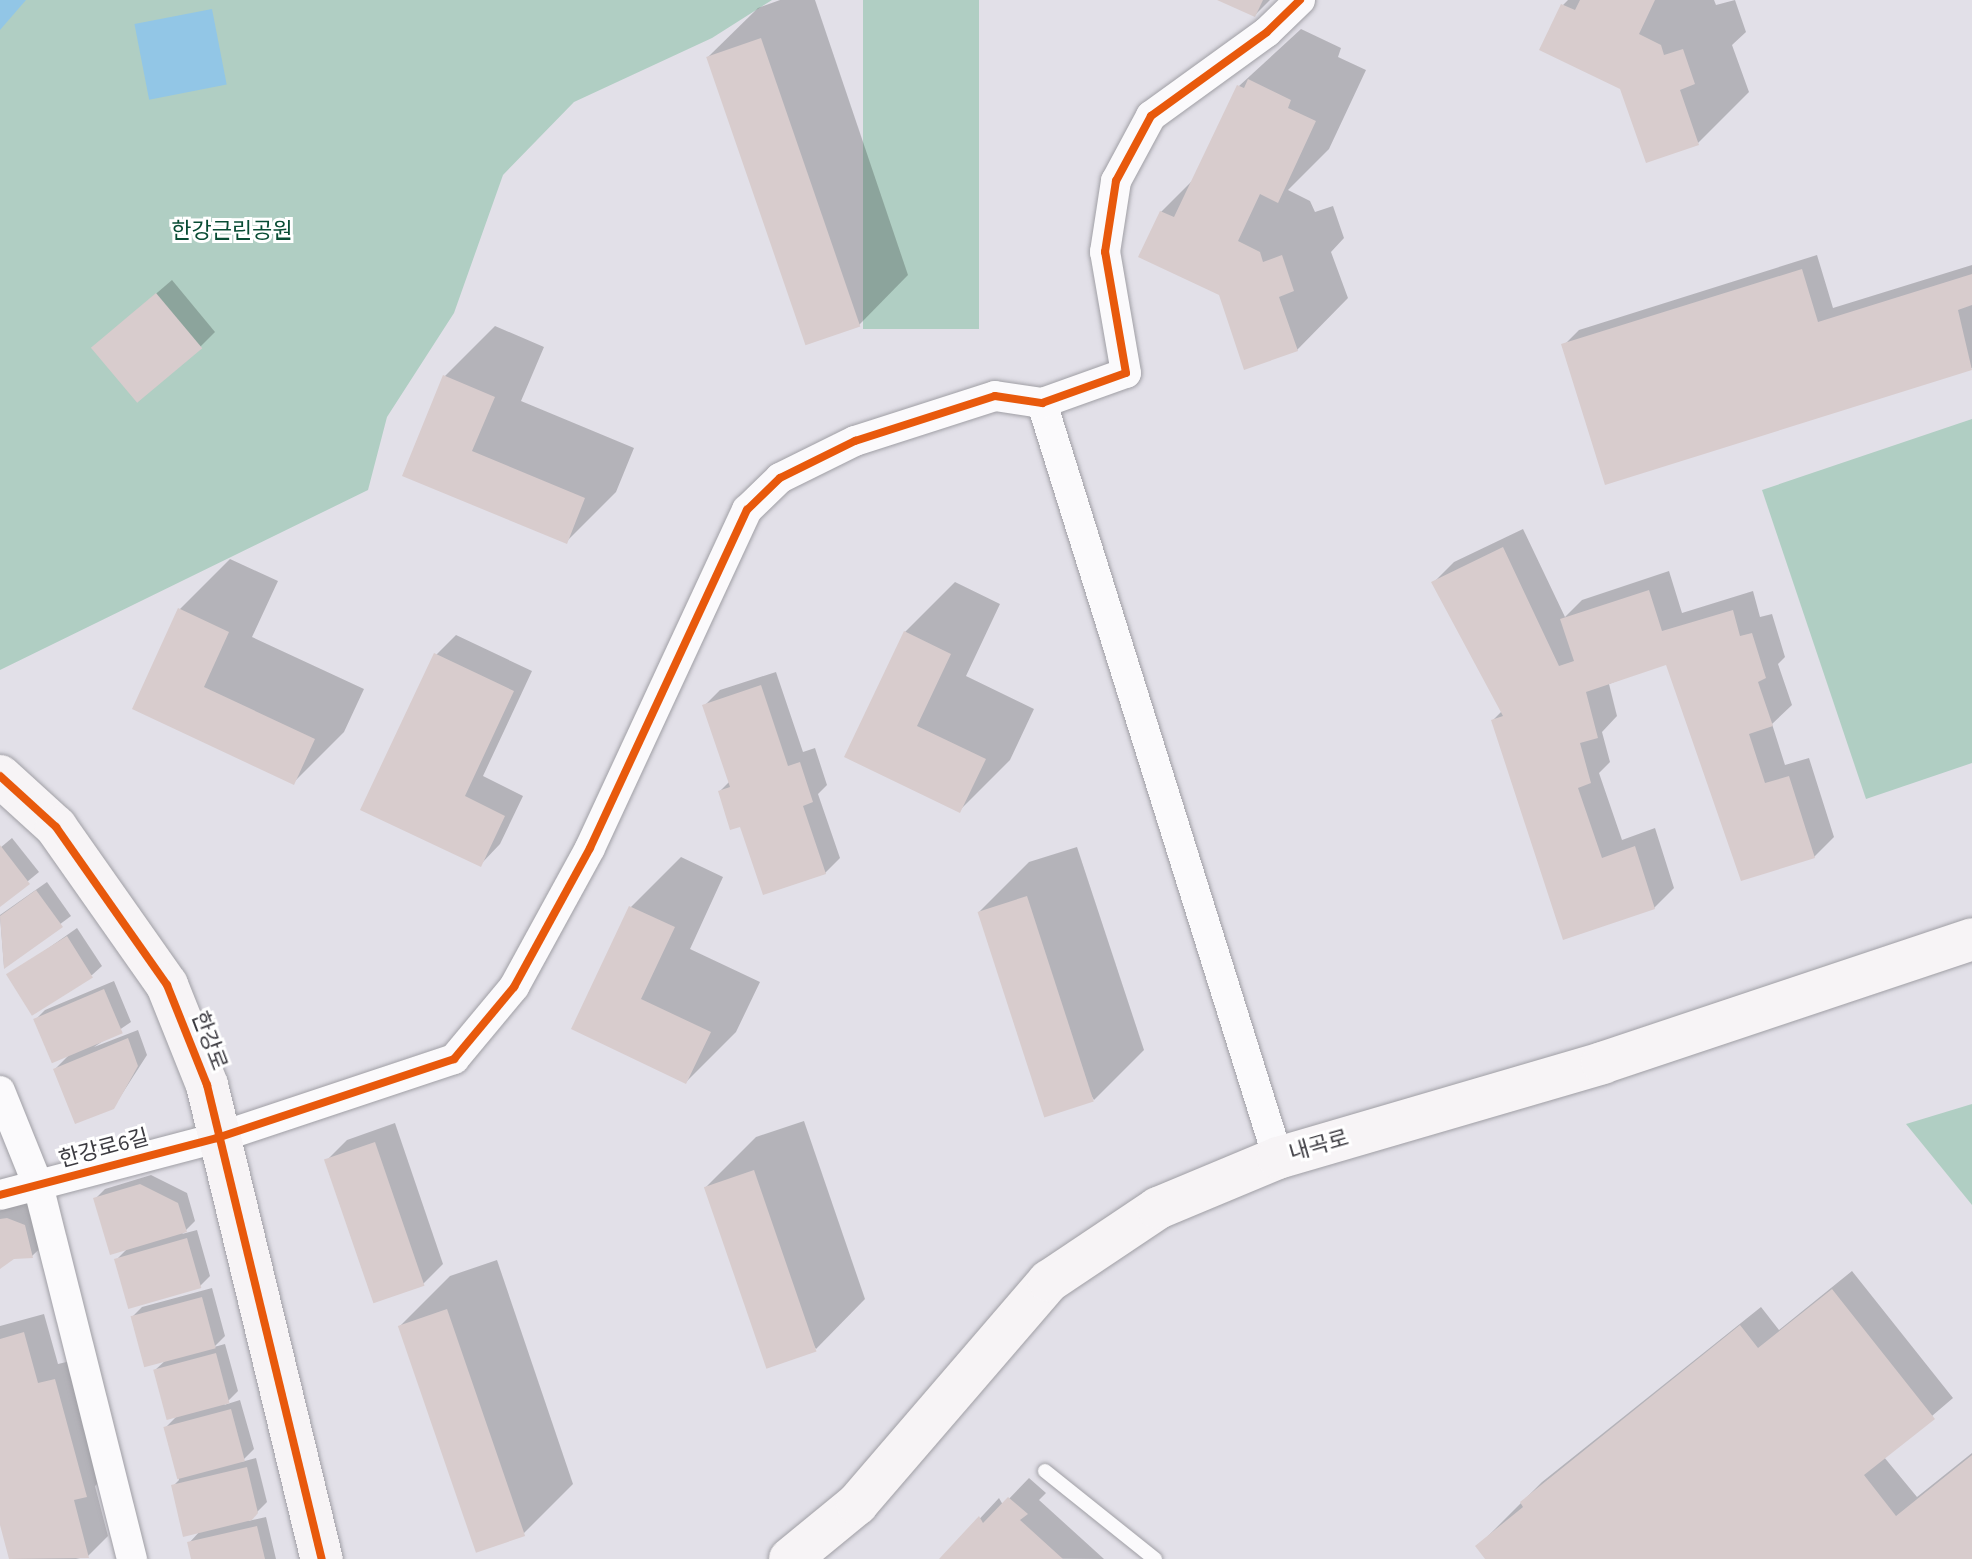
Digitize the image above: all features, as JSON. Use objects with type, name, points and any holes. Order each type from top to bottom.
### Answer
[{"type":"main road","name":"한강로","points":[[0,776],[56,827],[167,985],[207,1085],[217,1138],[322,1559]]},
{"type":"main road","name":"내곡로","points":[[790,1559],[857,1504],[1049,1281],[1158,1208],[1278,1158],[1602,1063],[1972,939]]},
{"type":"street","points":[[1278,1158],[1042,403],[1126,373],[1105,252],[1116,181],[1151,116],[1267,32],[1300,0]]},
{"type":"street","name":"한강로6길","points":[[0,1195],[217,1138],[454,1059],[514,987],[590,848],[732,532],[763,490],[796,468],[855,441],[995,396],[1042,403]]},
{"type":"street","name":"한강로6길","points":[[0,1091],[38,1185],[132,1559]]},
{"type":"lane","points":[[1045,1471],[1155,1559]]},
{"type":"green space","name":"한강근린공원","points":[[0,0],[772,0],[712,38],[574,102],[503,175],[454,313],[387,417],[368,490],[0,670]]},
{"type":"green space","points":[[863,0],[979,0],[979,329],[863,329]]},
{"type":"green space","points":[[1972,419],[1972,763],[1866,799],[1762,490]]},
{"type":"green space","points":[[1972,1104],[1972,1205],[1906,1124]]},
{"type":"water","points":[[0,0],[26,0],[0,30]]},
{"type":"water","points":[[212,9],[227,85],[149,100],[134,24]]},
{"type":"building","points":[[1217,0],[1263,0],[1255,17]]},
{"type":"building","points":[[1580,0],[1655,0],[1639,34],[1661,45],[1664,55],[1683,49],[1695,84],[1680,90],[1699,145],[1646,163],[1620,89],[1539,50],[1561,4],[1575,10]]},
{"type":"building","points":[[761,38],[860,326],[805,345],[706,57]]},
{"type":"building","points":[[1248,79],[1291,100],[1288,108],[1316,121],[1278,203],[1260,194],[1238,241],[1260,252],[1263,262],[1282,255],[1294,291],[1279,297],[1298,351],[1244,370],[1219,295],[1138,257],[1160,211],[1174,217],[1237,85],[1244,88]]},
{"type":"building","points":[[1802,269],[1818,322],[1972,274],[1972,305],[1958,310],[1972,370],[1605,485],[1561,344]]},
{"type":"building","points":[[156,293],[202,348],[137,403],[91,348]]},
{"type":"building","points":[[443,375],[495,397],[472,451],[585,498],[567,544],[402,476]]},
{"type":"building","points":[[1503,547],[1559,666],[1574,661],[1560,619],[1649,590],[1662,631],[1733,610],[1740,636],[1752,633],[1766,678],[1758,682],[1773,726],[1749,734],[1765,783],[1789,776],[1815,858],[1741,881],[1666,665],[1586,692],[1598,738],[1580,743],[1591,783],[1578,788],[1602,858],[1635,846],[1655,909],[1563,940],[1491,720],[1503,716],[1431,582]]},
{"type":"building","points":[[178,608],[229,632],[204,687],[315,739],[294,785],[132,709]]},
{"type":"building","points":[[904,631],[951,654],[917,726],[986,759],[960,813],[844,757]]},
{"type":"building","points":[[434,653],[514,691],[465,796],[505,816],[481,867],[360,810]]},
{"type":"building","points":[[761,685],[788,766],[800,762],[813,802],[803,806],[826,874],[763,895],[740,827],[730,830],[718,791],[730,787],[702,705]]},
{"type":"building","points":[[0,845],[30,884],[0,907]]},
{"type":"building","points":[[36,890],[63,927],[4,969],[0,916]]},
{"type":"building","points":[[1027,896],[1094,1101],[1044,1117],[978,912]]},
{"type":"building","points":[[629,906],[675,927],[641,999],[711,1032],[686,1084],[571,1029]]},
{"type":"building","points":[[67,936],[93,978],[32,1016],[6,974]]},
{"type":"building","points":[[104,989],[123,1033],[52,1063],[33,1019]]},
{"type":"building","points":[[128,1038],[138,1066],[114,1109],[75,1124],[53,1069]]},
{"type":"building","points":[[375,1142],[424,1286],[373,1303],[324,1160]]},
{"type":"building","points":[[754,1170],[817,1352],[766,1369],[704,1187]]},
{"type":"building","points":[[140,1184],[178,1203],[187,1232],[110,1255],[93,1198]]},
{"type":"building","points":[[7,1218],[25,1225],[33,1258],[14,1259],[0,1269],[0,1219]]},
{"type":"building","points":[[187,1238],[201,1288],[128,1309],[114,1259]]},
{"type":"building","points":[[1832,1289],[1935,1419],[1864,1475],[1896,1516],[1972,1455],[1972,1559],[1485,1559],[1475,1546],[1523,1507],[1520,1502],[1740,1325],[1758,1348]]},
{"type":"building","points":[[202,1297],[216,1348],[144,1367],[131,1316]]},
{"type":"building","points":[[447,1309],[525,1536],[476,1553],[398,1326]]},
{"type":"building","points":[[24,1332],[38,1383],[55,1379],[87,1497],[74,1500],[89,1558],[9,1559],[0,1525],[0,1339]]},
{"type":"building","points":[[216,1353],[229,1403],[167,1420],[153,1370]]},
{"type":"building","points":[[231,1409],[245,1461],[177,1479],[163,1427]]},
{"type":"building","points":[[247,1467],[258,1513],[252,1520],[183,1537],[171,1485]]},
{"type":"building","points":[[1008,1497],[1028,1514],[1020,1520],[1063,1559],[939,1559],[979,1516],[983,1523]]},
{"type":"building","points":[[257,1526],[265,1559],[191,1559],[187,1542]]},
{"type":"cycle path","points":[[0,1195],[217,1138],[454,1059],[514,987],[590,848],[747,510],[780,478],[855,441],[995,396],[1042,403],[1126,373],[1105,252],[1116,181],[1151,116],[1267,32],[1300,0]]},
{"type":"cycle path","points":[[0,776],[56,827],[167,985],[207,1085],[322,1559]]}]
